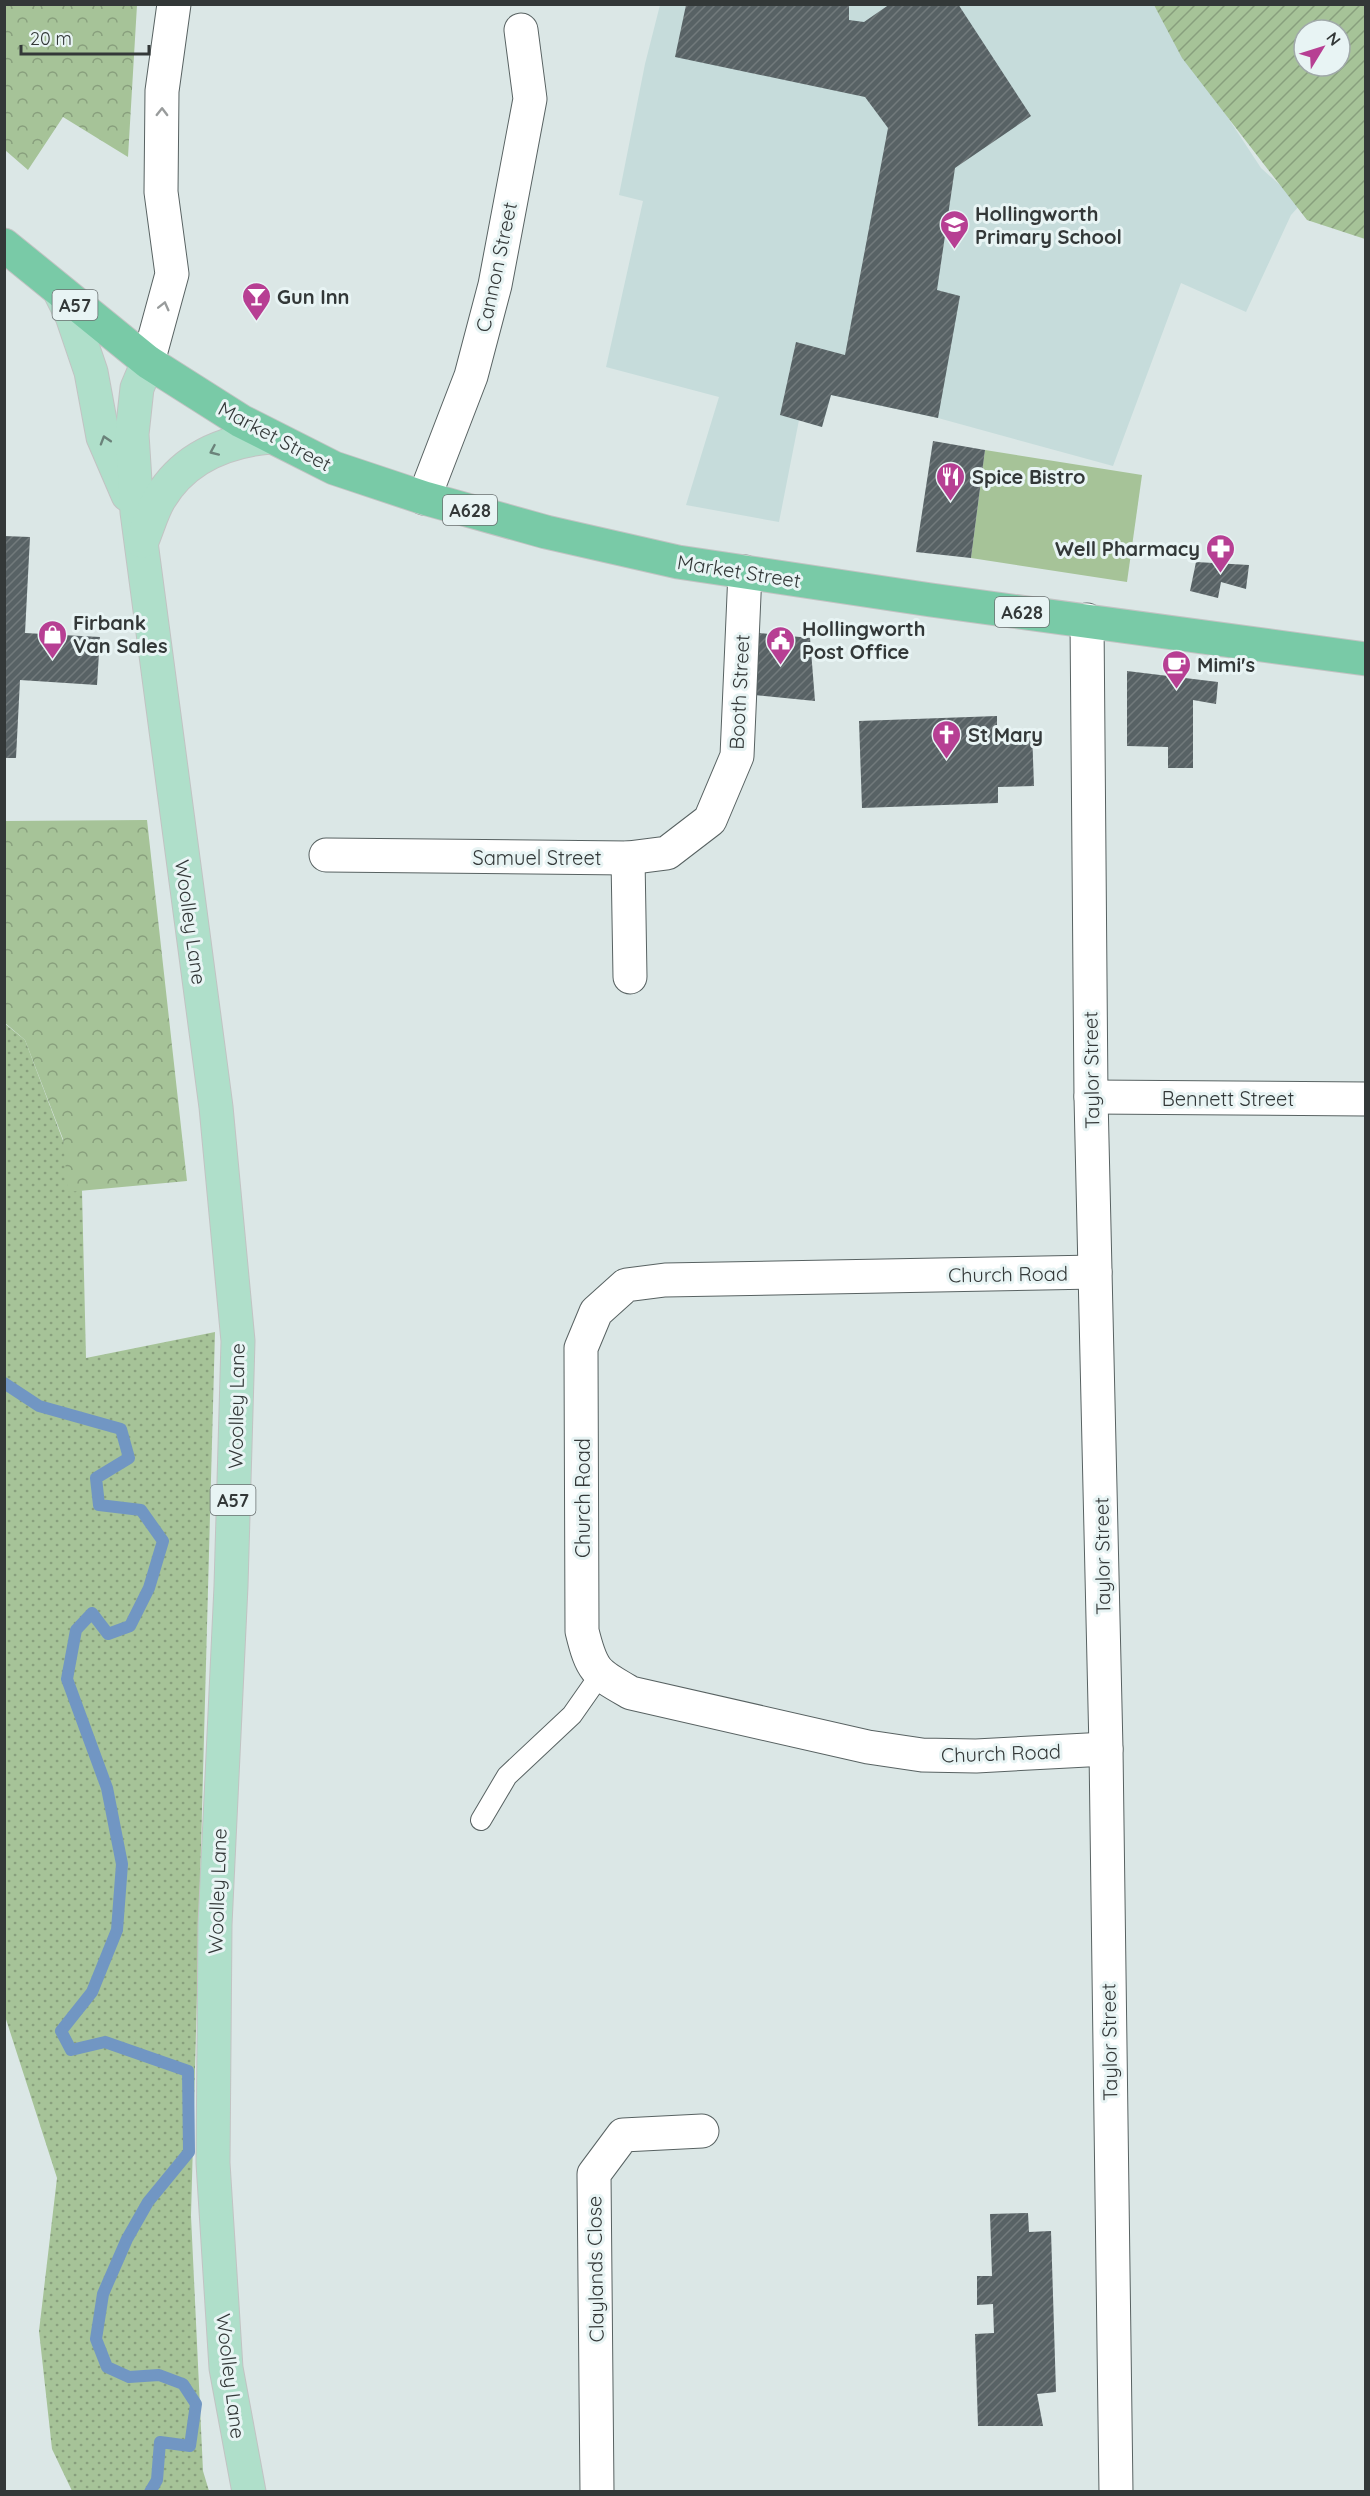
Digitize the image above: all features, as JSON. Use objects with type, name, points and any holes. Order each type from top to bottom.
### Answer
[{"type":"highway","name":"A57","points":[[4,245],[61,294],[148,362]]},
{"type":"highway","name":"Market Street","points":[[148,362],[241,421],[334,468],[424,498],[546,532],[678,562],[931,600],[1365,659]]},
{"type":"main road","points":[[61,294],[91,372],[103,437],[139,527]]},
{"type":"main road","name":"Woolley Lane","points":[[148,362],[137,388],[132,434],[139,527],[216,1107],[238,1341],[231,1586],[215,1925],[213,2163],[226,2368],[249,2492]]},
{"type":"main road","points":[[139,527],[173,480],[188,465],[226,445],[270,437]]},
{"type":"street","points":[[148,362],[171,274],[161,192],[162,91],[174,4]]},
{"type":"street","name":"Cannon Street","points":[[424,498],[471,376],[495,285],[530,99],[521,30]]},
{"type":"street","name":"Booth Street","points":[[628,858],[668,854],[710,820],[737,756],[745,572]]},
{"type":"street","name":"Taylor Street","points":[[1087,620],[1091,1097],[1106,1749],[1116,2492]]},
{"type":"street","name":"Samuel Street","points":[[326,855],[628,858],[630,977]]},
{"type":"street","name":"Bennett Street","points":[[1091,1097],[1365,1099]]},
{"type":"street","name":"Church Road","points":[[1095,1272],[665,1280],[626,1285],[596,1312],[581,1348],[582,1631],[588,1655],[600,1675],[631,1693],[868,1747],[922,1755],[976,1756],[1106,1749]]},
{"type":"street","name":"Claylands Close","points":[[597,2492],[594,2174],[623,2136],[702,2131]]},
{"type":"lane","points":[[481,1820],[507,1776],[572,1715],[600,1675]]},
{"type":"shaded area","name":"Hollingworth Primary School","points":[[660,5],[1154,5],[1261,168],[1301,204],[1291,215],[1246,312],[1181,283],[1113,466],[938,418],[831,395],[822,427],[799,420],[779,522],[686,505],[719,397],[606,367],[643,201],[619,195],[645,64]]},
{"type":"green space","points":[[4,5],[137,5],[128,157],[63,117],[28,170],[5,150]]},
{"type":"green space","points":[[1154,5],[1365,5],[1365,239],[1307,220],[1182,58]]},
{"type":"green space","points":[[985,450],[1142,475],[1127,582],[971,558]]},
{"type":"green space","points":[[147,820],[187,1181],[68,1192],[63,1139],[25,1040],[5,1023],[5,821]]},
{"type":"green space","points":[[4,1023],[25,1040],[82,1191],[86,1358],[215,1332],[191,2216],[203,2471],[209,2491],[72,2491],[52,2449],[39,2331],[57,2178],[4,2013]]},
{"type":"building","points":[[890,4],[958,4],[1031,116],[955,168],[937,290],[960,296],[938,418],[831,395],[822,427],[780,415],[796,342],[845,355],[888,128],[865,97],[675,57],[686,5],[849,5],[849,20],[864,22]]},
{"type":"building","name":"Spice Bistro","points":[[933,441],[985,450],[971,558],[916,552]]},
{"type":"building","name":"Firbank Van Sales","points":[[4,536],[30,537],[25,633],[100,637],[97,685],[20,680],[16,758],[4,758]]},
{"type":"building","name":"Well Pharmacy","points":[[1196,562],[1249,565],[1246,589],[1221,582],[1218,598],[1190,591]]},
{"type":"building","points":[[750,632],[810,638],[815,701],[745,694]]},
{"type":"building","points":[[1127,671],[1218,682],[1216,704],[1193,700],[1193,768],[1168,768],[1168,747],[1127,746]]},
{"type":"building","name":"St Mary","points":[[997,716],[997,732],[1032,731],[1034,786],[998,787],[998,803],[862,808],[859,721]]},
{"type":"building","points":[[1028,2213],[1029,2232],[1051,2231],[1056,2392],[1037,2394],[1043,2426],[978,2426],[975,2334],[994,2333],[993,2304],[977,2305],[977,2276],[992,2276],[990,2214]]},
{"type":"waterway","points":[[4,1383],[39,1406],[121,1429],[129,1458],[96,1478],[99,1505],[141,1510],[163,1541],[149,1588],[130,1626],[108,1634],[92,1613],[76,1630],[67,1679],[107,1788],[122,1864],[117,1930],[92,1992],[61,2031],[71,2050],[105,2042],[188,2071],[189,2152],[148,2202],[127,2239],[103,2294],[96,2339],[107,2367],[129,2377],[159,2375],[183,2384],[196,2404],[190,2446],[160,2442],[157,2480],[150,2492]]},
{"type":"place","name":"Hollingworth Primary School","points":[[954,250]]},
{"type":"place","name":"Gun Inn","points":[[256,322]]},
{"type":"place","name":"Spice Bistro","points":[[951,502]]},
{"type":"place","name":"Well Pharmacy","points":[[1221,574]]},
{"type":"place","name":"Firbank Van Sales","points":[[52,660]]},
{"type":"place","name":"Hollingworth Post Office","points":[[781,666]]},
{"type":"place","name":"Mimi's","points":[[1176,690]]},
{"type":"place","name":"St Mary","points":[[947,760]]}]
